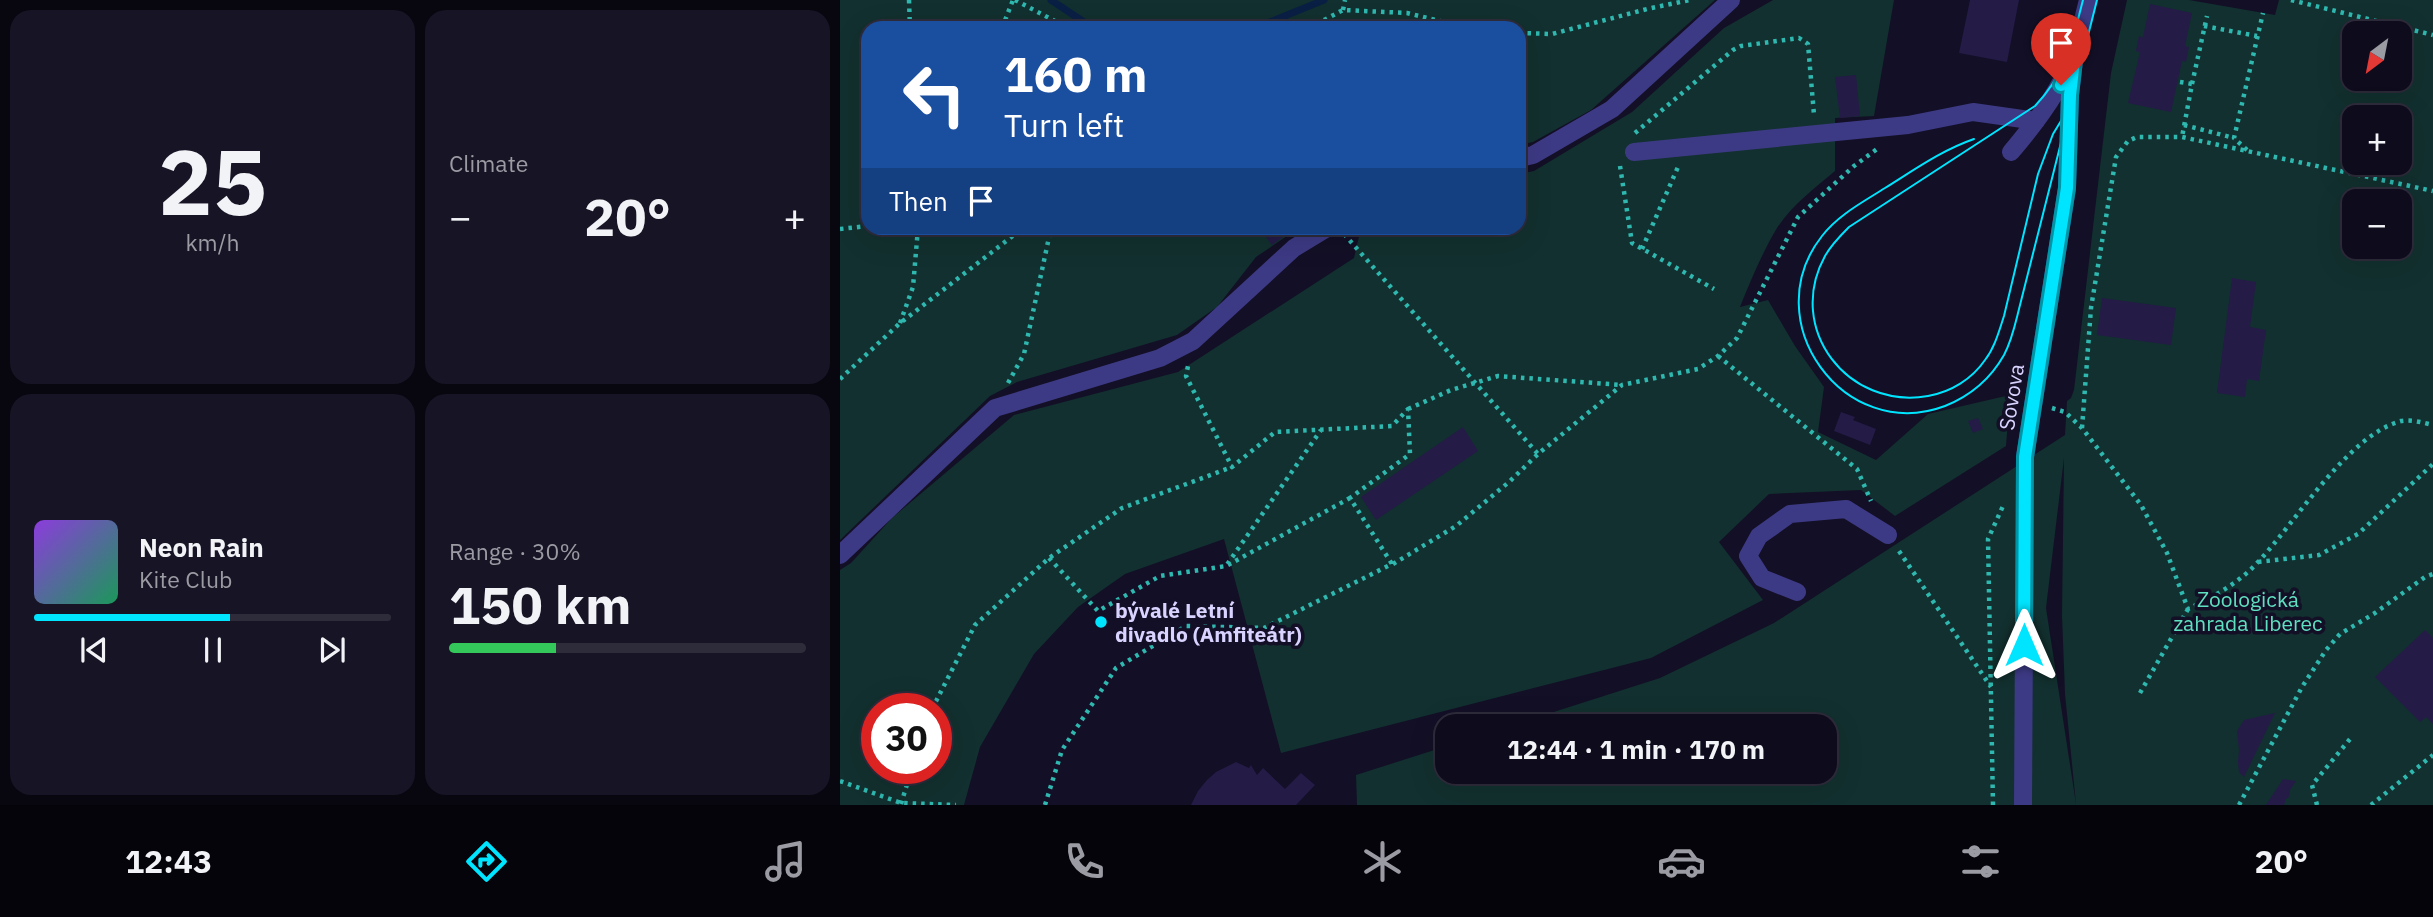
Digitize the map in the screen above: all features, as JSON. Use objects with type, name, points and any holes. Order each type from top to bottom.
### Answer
[{"type":"street","points":[[1526,156],[1612,109],[1731,0]]},
{"type":"street","name":"Sovova","points":[[2023,805],[2025,457],[2067,188],[2070,95],[2075,52],[2088,0]]},
{"type":"street","points":[[2011,152],[2061,85],[2075,52]]},
{"type":"street","points":[[1630,153],[1908,125],[1973,112],[2036,121]]},
{"type":"street","points":[[840,555],[995,408],[1160,358],[1193,341],[1294,248],[1315,235]]},
{"type":"street","points":[[1797,592],[1762,578],[1748,556],[1759,536],[1790,514],[1846,509],[1888,535]]},
{"type":"path","points":[[909,0],[910,21]]},
{"type":"path","points":[[1005,21],[1014,0],[1054,21]]},
{"type":"path","points":[[1343,10],[1345,0]]},
{"type":"path","points":[[1526,33],[1552,34],[1690,0]]},
{"type":"path","points":[[2291,0],[2433,35]]},
{"type":"path","points":[[1322,21],[1343,10],[1407,13],[1440,21]]},
{"type":"path","points":[[2234,138],[2263,13]]},
{"type":"path","points":[[2182,137],[2207,16]]},
{"type":"path","points":[[2204,26],[2257,36]]},
{"type":"path","points":[[1714,289],[1632,243],[1620,164],[1630,153],[1636,130],[1733,50],[1741,46],[1799,38],[1808,44],[1816,133]]},
{"type":"path","points":[[2180,82],[2192,85]]},
{"type":"path","points":[[940,693],[975,625],[1049,558],[1122,508],[1232,467],[1275,432],[1392,426],[1408,409],[1451,390],[1498,376],[1622,385],[1698,369],[1718,356],[1737,338],[1798,218],[1854,166],[1908,125]]},
{"type":"path","points":[[2184,125],[2234,138],[2248,151]]},
{"type":"path","points":[[2082,428],[2091,308],[2116,157],[2128,141],[2137,137],[2182,137],[2433,191]]},
{"type":"path","points":[[1642,249],[1687,146]]},
{"type":"path","points":[[840,229],[861,227]]},
{"type":"path","points":[[899,324],[914,287],[918,235]]},
{"type":"path","points":[[840,379],[899,324],[1014,235]]},
{"type":"path","points":[[995,408],[1024,354],[1050,235]]},
{"type":"path","points":[[1344,235],[1538,454]]},
{"type":"path","points":[[1193,341],[1186,376],[1232,467]]},
{"type":"path","points":[[1045,805],[1062,750],[1116,668],[1186,626],[1264,628],[1392,564],[1456,526],[1622,385]]},
{"type":"path","points":[[2033,401],[2065,412],[2082,428],[2141,505],[2167,553],[2188,609]]},
{"type":"path","points":[[1049,558],[1098,611],[1160,576],[1226,566],[1350,498],[1410,454],[1408,409]]},
{"type":"path","points":[[2140,693],[2188,609],[2222,592],[2258,562],[2337,467],[2379,430],[2404,420],[2433,425]]},
{"type":"path","points":[[1226,566],[1321,429]]},
{"type":"path","points":[[2258,562],[2319,555],[2358,534],[2433,464]]},
{"type":"path","points":[[1350,498],[1392,564]]},
{"type":"path","points":[[1993,805],[1988,539],[2004,504]]},
{"type":"path","points":[[2239,805],[2302,687],[2326,650],[2340,634],[2433,574]]},
{"type":"path","points":[[2317,805],[2312,785],[2350,739]]},
{"type":"path","points":[[2372,805],[2433,755]]},
{"type":"path","points":[[840,781],[901,804],[956,805]]},
{"type":"path","points":[[901,804],[907,784]]},
{"type":"green space","points":[[840,0],[1715,0],[1591,110],[1526,144],[1526,21],[861,21],[861,235],[1289,235],[1256,257],[1217,307],[1177,335],[1017,382],[990,396],[840,540]]},
{"type":"green space","points":[[1773,0],[1894,0],[1874,116],[1835,118],[1835,171],[1797,204],[1777,228],[1740,307],[1768,300],[1795,346],[1824,387],[1818,432],[1876,460],[1928,414],[2010,395],[2006,446],[1895,516],[1861,490],[1769,494],[1719,542],[1763,600],[1651,658],[1281,753],[1224,539],[1125,574],[1078,607],[1034,654],[980,747],[964,805],[840,805],[840,570],[851,563],[892,518],[1014,415],[1178,372],[1354,258],[1359,235],[1526,235],[1526,173],[1534,171],[1632,112],[1724,28]]},
{"type":"green space","name":"Zoologická zahrada Liberec","points":[[2127,0],[2189,0],[2275,15],[2279,0],[2433,0],[2433,805],[1357,805],[1356,775],[1435,750],[1435,784],[1837,784],[1837,714],[1548,714],[1660,678],[1774,623],[2065,435],[2067,401],[2074,390],[2111,73]],"holes":[[[2064,458],[2062,616],[2065,694],[2076,804],[2046,608]]]},
{"type":"building","points":[[1970,0],[2019,0],[2007,62],[1959,53]]},
{"type":"building","points":[[2150,4],[2192,13],[2185,46],[2189,47],[2186,62],[2182,61],[2171,112],[2128,103],[2140,52],[2136,51],[2139,36],[2143,37]]},
{"type":"building","points":[[1856,75],[1860,116],[1840,118],[1835,77]]},
{"type":"building","points":[[1264,235],[1286,235],[1272,245]]},
{"type":"building","points":[[2232,278],[2256,282],[2250,327],[2266,330],[2259,381],[2247,379],[2245,397],[2217,393]]},
{"type":"building","points":[[2102,298],[2176,308],[2171,345],[2097,335]]},
{"type":"building","points":[[1841,412],[1876,429],[1870,445],[1834,431]]},
{"type":"building","points":[[1978,418],[1983,429],[1973,433],[1968,421]]},
{"type":"building","points":[[1463,427],[1478,451],[1376,520],[1361,497]]},
{"type":"building","points":[[2425,630],[2433,638],[2433,724],[2426,717],[2420,722],[2375,677]]},
{"type":"building","points":[[2275,713],[2244,777],[2239,772],[2237,731],[2244,720]]},
{"type":"building","points":[[1236,762],[1249,768],[1251,765],[1257,775],[1263,768],[1285,789],[1301,773],[1315,785],[1296,805],[1191,805],[1207,780]]},
{"type":"building","points":[[2283,779],[2296,781],[2284,805],[2266,805]]},
{"type":"waterway","points":[[1051,0],[1082,21]]},
{"type":"waterway","points":[[1272,21],[1324,0]]},
{"type":"tram line","points":[[2073,94],[2053,134],[2038,174],[2004,316],[1994,344],[1980,367],[1960,384],[1928,396],[1899,397],[1873,390],[1850,377],[1832,359],[1819,336],[1813,311],[1815,284],[1827,252],[1849,227],[2035,106],[2046,94],[2061,69],[2083,0]]},
{"type":"tram line","points":[[1974,139],[1928,161],[1843,215],[1822,236],[1804,269],[1799,304],[1805,337],[1820,367],[1844,391],[1874,407],[1908,413],[1945,406],[1979,385],[2004,355],[2015,327],[2097,0]]},
{"type":"place","name":"bývalé Letní divadlo (Amfiteátr)","points":[[1101,622]]},
{"type":"route","points":[[2024,645],[2025,457],[2067,188],[2070,95],[2075,52],[2061,85]]}]
